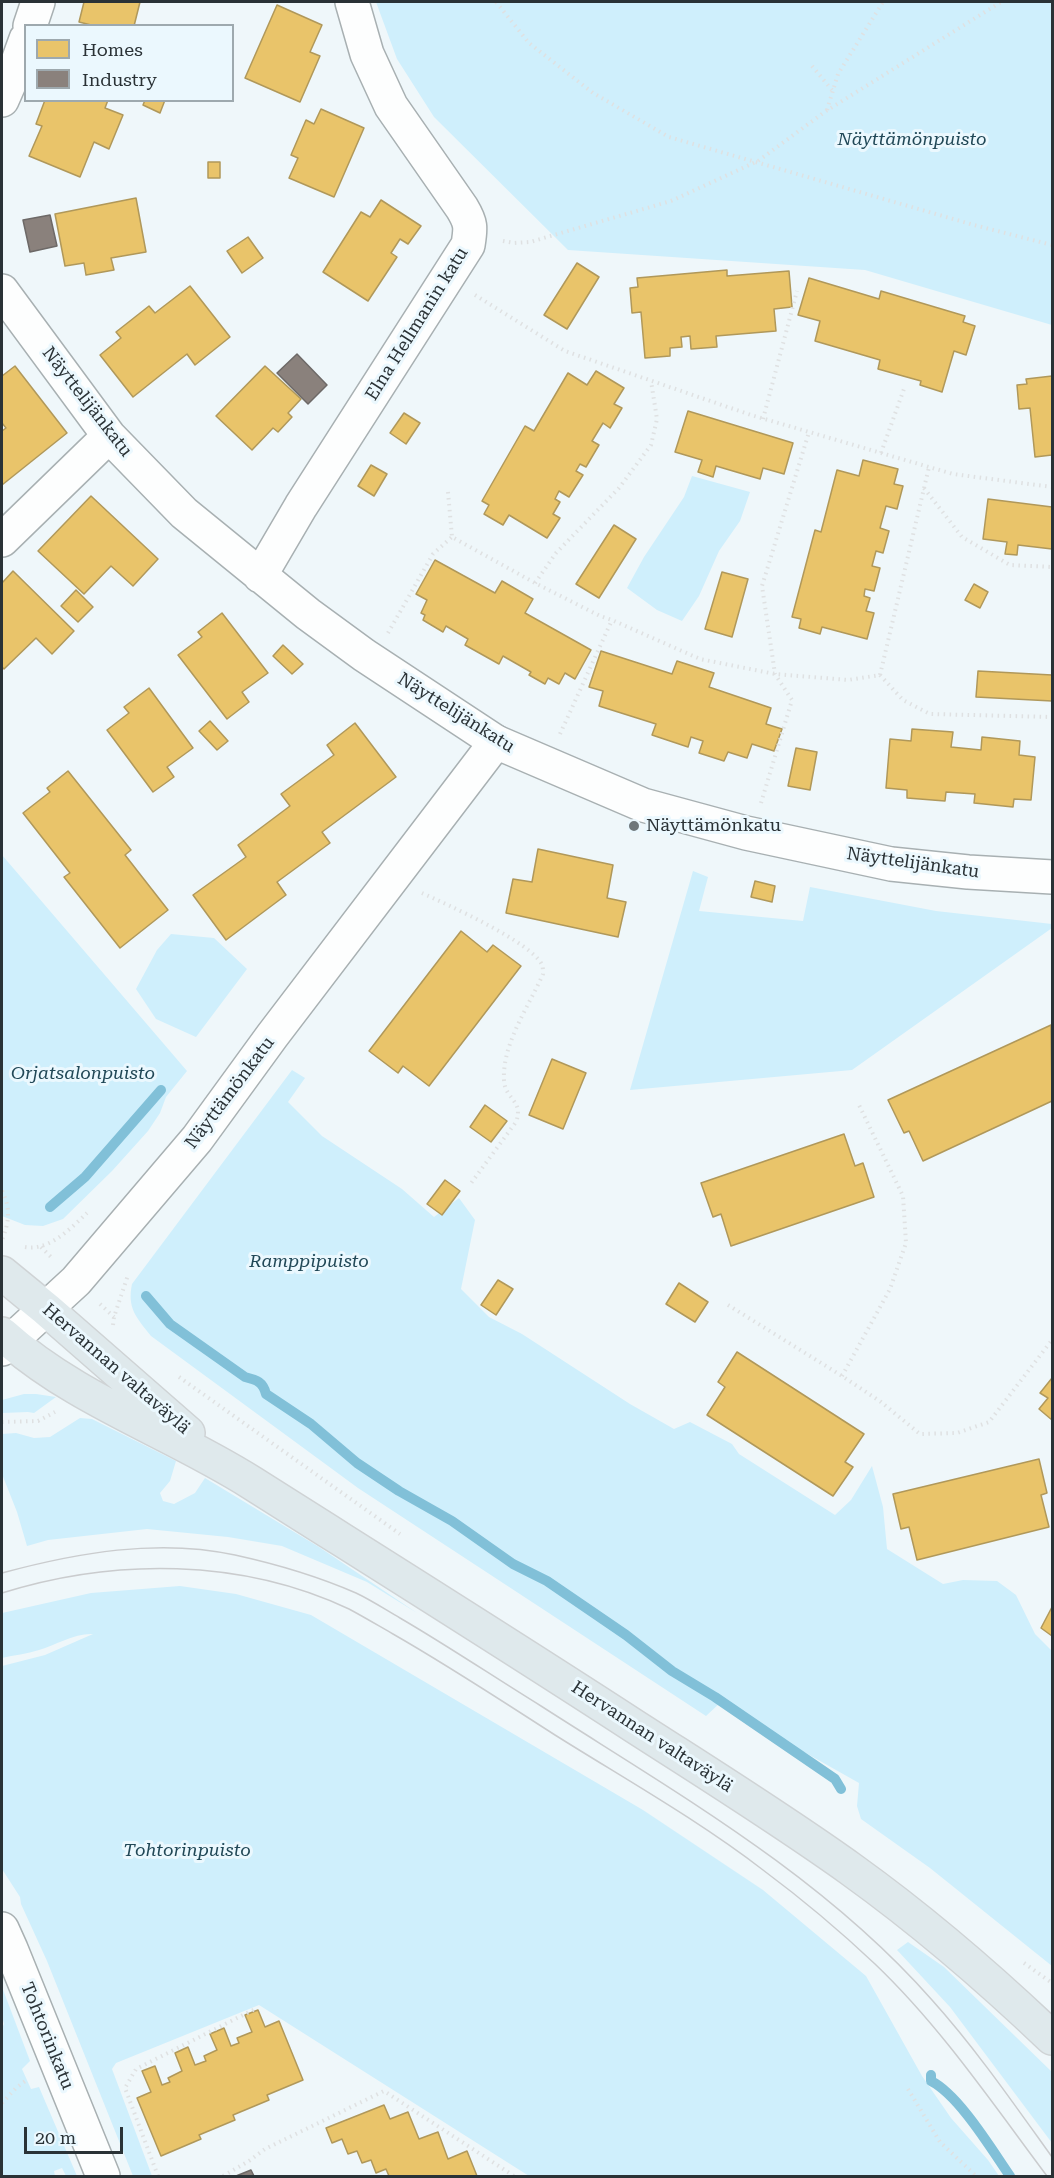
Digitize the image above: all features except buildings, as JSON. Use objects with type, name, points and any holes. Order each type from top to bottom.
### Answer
[{"type":"main road","name":"Hervannan valtaväylä","points":[[2,1273],[228,1468]]},
{"type":"main road","name":"Hervannan valtaväylä","points":[[4,1341],[76,1389],[228,1468],[800,1833],[855,1872],[946,1943],[1053,2038]]},
{"type":"street","points":[[31,24],[38,2]]},
{"type":"street","name":"Elna Hellmanin katu","points":[[260,576],[313,488],[468,245],[470,233],[471,223],[462,208],[391,105],[367,54],[352,2]]},
{"type":"street","points":[[2,100],[24,44]]},
{"type":"street","name":"Näyttelijänkatu","points":[[2,291],[109,436],[184,513],[308,614],[364,655],[496,742],[643,805],[746,833],[891,864],[968,872],[1053,876]]},
{"type":"street","points":[[2,540],[109,436]]},
{"type":"street","name":"Näyttämönkatu","points":[[4,1341],[46,1309],[76,1281],[198,1139],[272,1036],[496,742]]},
{"type":"street","name":"Tohtorinkatu","points":[[2,1929],[104,2176]]},
{"type":"path","points":[[496,2],[529,43],[593,93],[669,137],[974,225],[1053,245]]},
{"type":"path","points":[[826,111],[838,74],[883,2]]},
{"type":"path","points":[[470,233],[514,243],[530,242],[671,201],[758,161],[826,111],[1001,2]]},
{"type":"path","points":[[812,66],[833,91]]},
{"type":"path","points":[[446,278],[565,351],[651,381],[763,419],[953,474],[1053,488]]},
{"type":"path","points":[[763,419],[797,291]]},
{"type":"path","points":[[535,583],[556,553],[619,488],[651,445],[657,419],[651,381]]},
{"type":"path","points":[[881,453],[904,386]]},
{"type":"path","points":[[746,833],[759,809],[792,700],[775,674],[762,586],[809,432]]},
{"type":"path","points":[[880,675],[929,467]]},
{"type":"path","points":[[924,488],[962,537],[1010,566],[1053,567]]},
{"type":"path","points":[[448,492],[452,537]]},
{"type":"path","points":[[452,537],[600,616],[700,659],[775,674],[848,680],[880,675]]},
{"type":"path","points":[[383,641],[434,554],[452,537]]},
{"type":"path","points":[[558,739],[612,620]]},
{"type":"path","points":[[880,675],[903,700],[930,714],[1053,717]]},
{"type":"path","points":[[393,878],[492,927],[536,956],[543,965],[543,974],[510,1042],[506,1058],[504,1081],[508,1094],[517,1104],[520,1112],[516,1122],[469,1186]]},
{"type":"path","points":[[842,1376],[890,1288],[906,1243],[903,1196],[859,1106]]},
{"type":"path","points":[[2,1191],[9,1207],[8,1225],[2,1240]]},
{"type":"path","points":[[728,1305],[882,1402],[920,1434],[957,1433],[989,1422],[1053,1340]]},
{"type":"path","points":[[2,1422],[38,1421],[53,1413]]},
{"type":"path","points":[[158,2176],[125,2088],[136,2069],[255,2009]]},
{"type":"path","points":[[908,2089],[940,2142],[976,2176]]},
{"type":"path","points":[[223,2176],[265,2149],[384,2091],[514,2176]]},
{"type":"green space","name":"Näyttämönpuisto","points":[[376,2],[1052,2],[1052,325],[865,270],[568,250],[434,117],[397,59]]},
{"type":"green space","points":[[692,476],[750,492],[740,521],[719,551],[699,596],[682,621],[657,610],[627,588],[644,557],[684,497]]},
{"type":"green space","name":"Orjatsalonpuisto","points":[[2,855],[187,1071],[166,1097],[160,1113],[148,1131],[112,1171],[63,1219],[43,1226],[25,1225],[2,1216]]},
{"type":"green space","points":[[693,871],[708,877],[699,911],[803,921],[810,887],[936,911],[1052,924],[1052,928],[852,1070],[630,1090]]},
{"type":"green space","points":[[171,934],[214,938],[247,969],[196,1037],[156,1019],[136,989],[157,950]]},
{"type":"green space","name":"Ramppipuisto","points":[[292,1070],[305,1078],[288,1102],[322,1136],[402,1189],[434,1217],[459,1198],[475,1220],[461,1289],[489,1317],[522,1334],[630,1404],[674,1429],[690,1422],[732,1444],[739,1454],[835,1515],[851,1500],[872,1466],[883,1507],[887,1549],[943,1584],[963,1580],[997,1581],[1016,1595],[1035,1634],[1052,1651],[1052,1966],[930,1868],[861,1819],[857,1806],[859,1783],[765,1730],[721,1702],[706,1716],[358,1488],[151,1336],[134,1312],[131,1300],[132,1284]]},
{"type":"green space","points":[[24,1394],[56,1397],[34,1413],[2,1413],[2,1400]]},
{"type":"green space","points":[[80,1418],[92,1419],[176,1461],[170,1481],[160,1493],[163,1501],[174,1504],[195,1493],[205,1478],[319,1547],[417,1613],[367,1582],[282,1546],[228,1537],[147,1529],[48,1540],[27,1546],[2,1474],[2,1434],[16,1433],[34,1438],[50,1437]]},
{"type":"green space","name":"Tohtorinpuisto","points":[[180,1586],[236,1594],[311,1615],[643,1810],[763,1890],[866,1976],[922,2076],[951,2118],[999,2176],[529,2176],[259,2005],[116,2063],[112,2069],[152,2176],[133,2176],[20,1897],[2,1869],[2,1666],[45,1655],[93,1634],[79,1635],[45,1648],[2,1658],[2,1613],[91,1593]]},
{"type":"green space","points":[[908,1942],[944,1967],[1052,2072],[1052,2143],[950,2007],[897,1950]]},
{"type":"green space","points":[[2,1987],[30,2061],[22,2069],[31,2089],[39,2087],[77,2176],[66,2176],[62,2168],[54,2171],[55,2176],[2,2176],[2,2028],[4,2024]]},
{"type":"waterway","points":[[50,1207],[85,1177],[161,1090]]},
{"type":"waterway","points":[[146,1296],[170,1324],[245,1377],[259,1382],[266,1394],[311,1424],[357,1463],[399,1491],[452,1521],[513,1564],[547,1581],[626,1635],[672,1671],[715,1697],[835,1779],[841,1789]]},
{"type":"waterway","points":[[931,2075],[931,2081],[942,2088],[964,2110],[1010,2176]]},
{"type":"tram line","points":[[2,1573],[59,1559],[117,1550],[147,1548],[206,1550],[266,1562],[296,1571],[367,1599],[696,1805],[797,1876],[844,1914],[890,1955],[932,2000],[994,2077],[1052,2157]]},
{"type":"tram line","points":[[2,1593],[88,1574],[133,1569],[177,1569],[221,1572],[265,1580],[308,1592],[360,1615],[455,1671],[687,1817],[778,1881],[834,1927],[899,1988],[966,2067],[1047,2176]]},
{"type":"place","name":"Näyttämönkatu","points":[[634,826]]}]
